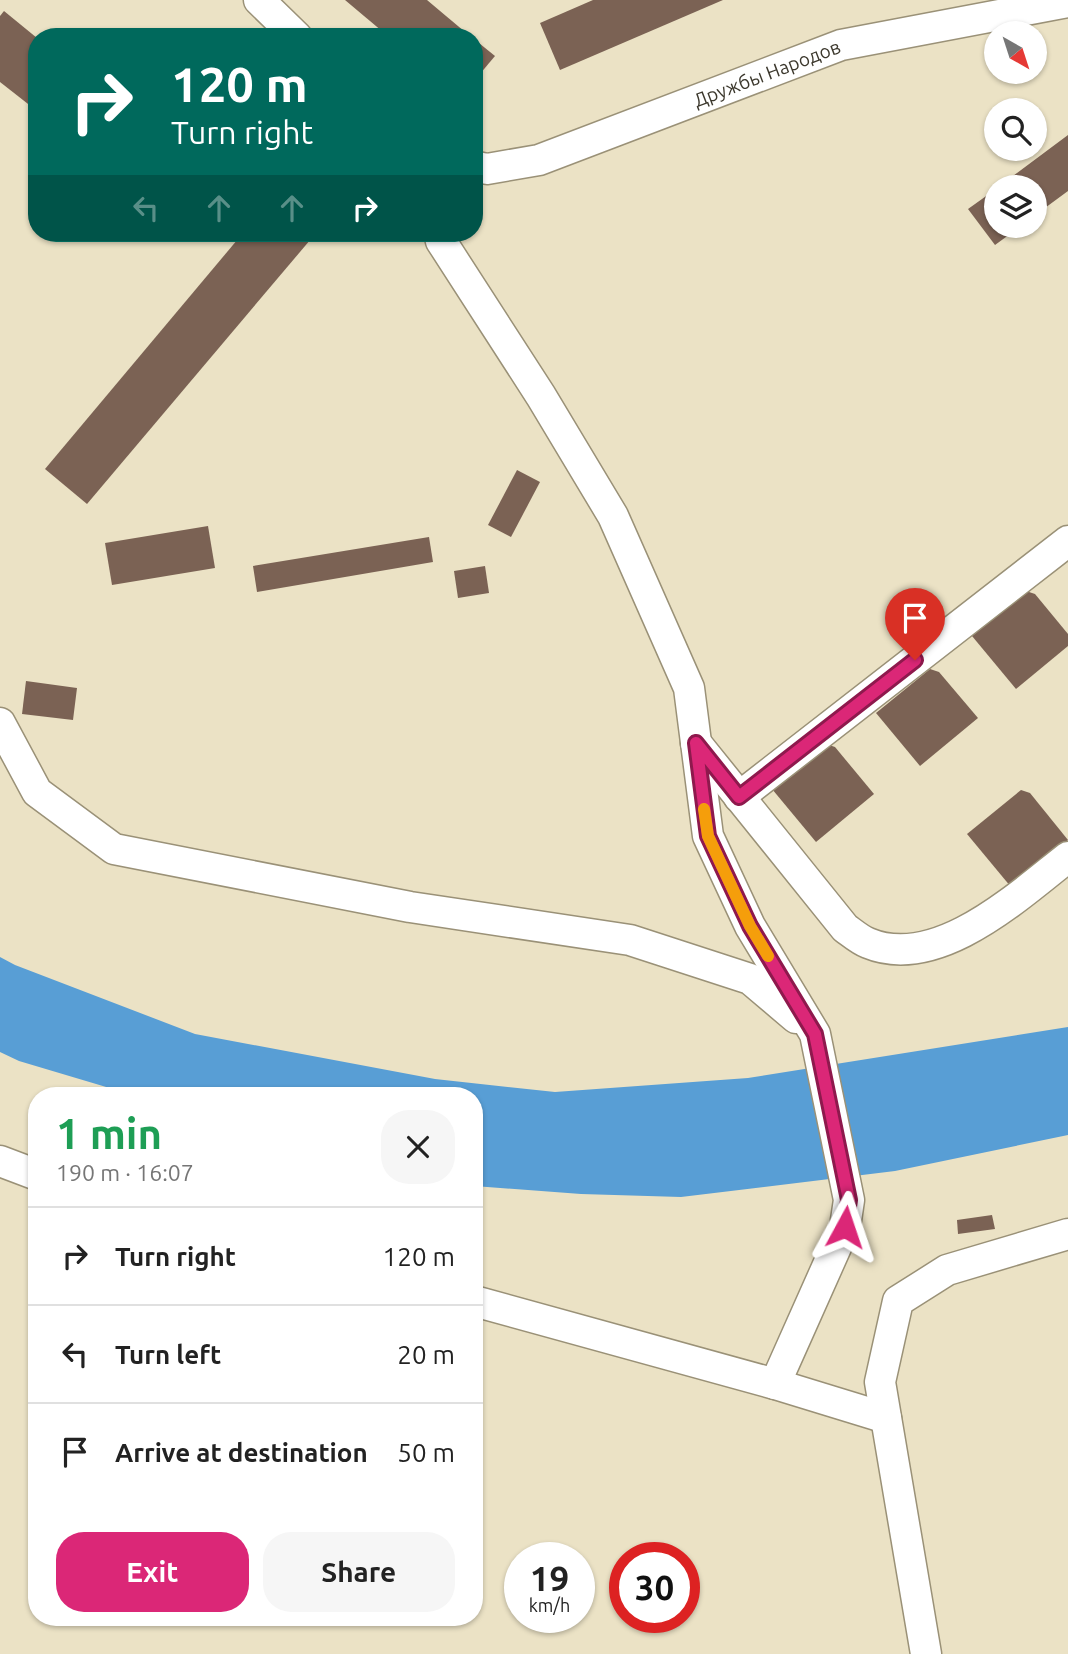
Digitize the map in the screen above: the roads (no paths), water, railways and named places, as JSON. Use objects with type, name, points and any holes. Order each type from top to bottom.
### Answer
[{"type":"street","points":[[258,0],[288,28]]},
{"type":"street","name":"Дружбы Народов","points":[[483,168],[539,160],[841,45],[1068,2]]},
{"type":"street","points":[[443,242],[541,396],[613,516],[689,688],[708,836],[750,926],[815,1034],[849,1200],[845,1227],[775,1384]]},
{"type":"street","points":[[739,797],[1068,541]]},
{"type":"street","points":[[0,723],[37,792],[114,849],[410,907],[631,940],[750,979],[815,1034]]},
{"type":"street","points":[[696,743],[845,929],[867,943],[887,948],[912,948],[955,937],[987,919],[1068,857]]},
{"type":"street","points":[[0,1161],[28,1172]]},
{"type":"street","points":[[926,1654],[880,1382],[898,1301],[947,1270],[1068,1234]]},
{"type":"street","points":[[483,1303],[775,1384],[886,1418]]},
{"type":"water","points":[[0,957],[195,1034],[435,1079],[555,1092],[748,1078],[1068,1027],[1068,1135],[895,1171],[681,1197],[581,1194],[483,1187],[483,1087],[106,1087],[19,1061],[0,1052]]}]
